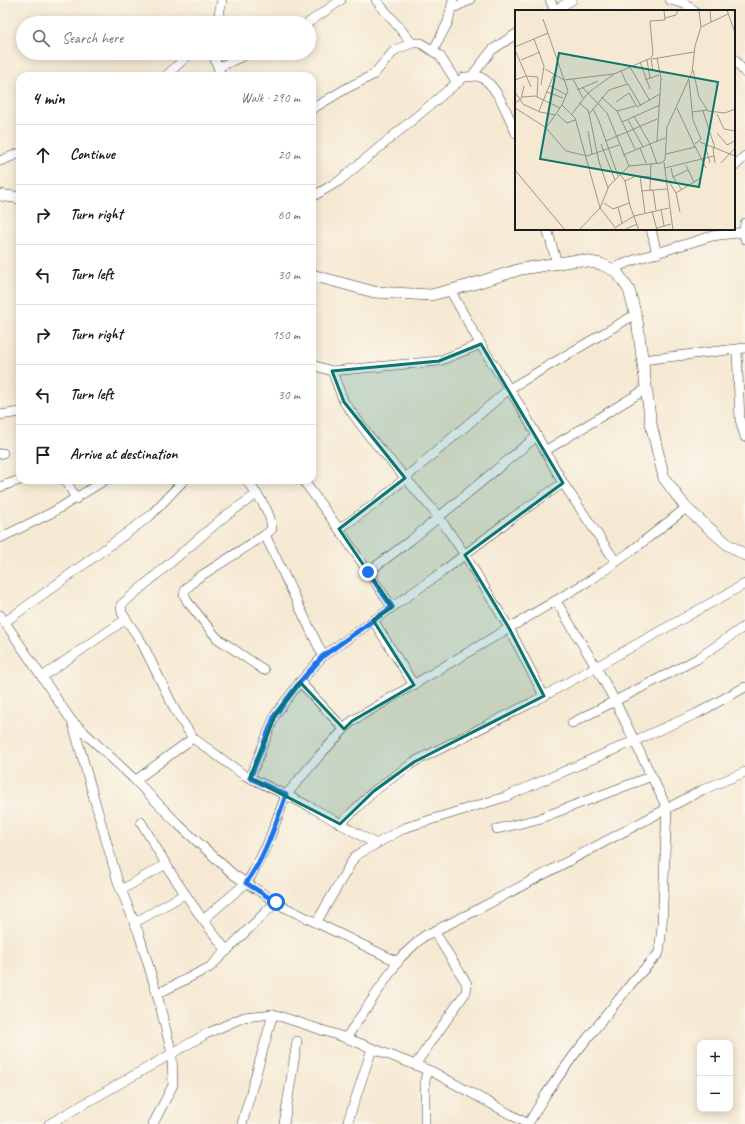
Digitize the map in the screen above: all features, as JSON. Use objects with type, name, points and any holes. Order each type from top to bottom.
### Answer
[{"type":"street","points":[[219,16],[222,0]]},
{"type":"street","points":[[316,17],[340,0]]},
{"type":"street","points":[[376,0],[412,43]]},
{"type":"street","points":[[434,51],[448,22],[453,0]]},
{"type":"street","points":[[451,9],[470,0]]},
{"type":"street","points":[[550,0],[554,10]]},
{"type":"street","points":[[556,10],[572,0]]},
{"type":"street","points":[[670,0],[685,4],[693,10]]},
{"type":"street","points":[[471,77],[492,50],[515,35]]},
{"type":"street","points":[[316,106],[373,75],[395,50],[412,43],[422,43],[440,56],[457,83]]},
{"type":"street","points":[[170,72],[183,60]]},
{"type":"street","points":[[215,60],[220,72],[239,60]]},
{"type":"street","points":[[735,60],[745,73]]},
{"type":"street","points":[[316,195],[339,181],[464,77],[478,76],[488,82],[501,101],[515,132]]},
{"type":"street","points":[[0,161],[16,155]]},
{"type":"street","points":[[735,166],[745,156]]},
{"type":"street","points":[[0,195],[16,197]]},
{"type":"street","points":[[547,230],[557,264]]},
{"type":"street","points":[[651,230],[657,254]]},
{"type":"street","points":[[611,269],[637,259],[712,236],[745,231]]},
{"type":"street","points":[[316,276],[374,292],[431,295],[470,286],[521,269],[578,260],[601,264],[617,272],[629,290],[636,314],[651,424],[664,478],[686,508],[726,544],[745,555]]},
{"type":"street","points":[[450,290],[481,344],[509,388],[563,483],[616,562]]},
{"type":"street","points":[[339,529],[375,504],[509,388],[636,314]]},
{"type":"street","points":[[316,365],[332,371],[439,361],[481,344]]},
{"type":"street","points":[[642,360],[741,349],[742,419],[745,437]]},
{"type":"street","points":[[332,371],[344,402],[370,437],[438,517],[465,555],[509,628],[544,696]]},
{"type":"street","points":[[545,451],[646,389]]},
{"type":"street","points":[[0,415],[16,413]]},
{"type":"street","points":[[368,572],[411,540],[537,436]]},
{"type":"street","points":[[0,487],[16,481]]},
{"type":"street","points":[[250,778],[275,715],[300,682],[323,656],[442,572],[512,518],[563,483]]},
{"type":"street","points":[[68,484],[76,499]]},
{"type":"street","points":[[0,538],[53,512],[98,484]]},
{"type":"street","points":[[180,484],[150,516],[2,619],[72,720],[136,780],[180,825],[234,875],[284,908],[398,962]]},
{"type":"street","points":[[249,484],[257,494],[272,521],[272,529],[196,579],[186,589],[184,594],[187,600],[217,638],[264,670]]},
{"type":"street","points":[[306,484],[339,529],[392,607]]},
{"type":"street","points":[[257,494],[225,516],[121,605],[122,613],[142,643],[176,712],[192,738],[244,775],[286,795],[376,844]]},
{"type":"street","points":[[202,920],[246,883],[267,845],[286,795],[352,721],[592,579],[686,508]]},
{"type":"street","points":[[265,535],[323,656]]},
{"type":"street","points":[[340,824],[374,791],[414,762],[544,696],[745,584]]},
{"type":"street","points":[[50,1124],[206,1034],[244,1017],[273,1014],[346,1038],[427,1070],[528,1124],[546,1094],[574,1055],[635,979],[659,953],[662,926],[667,808],[615,701],[556,601]]},
{"type":"street","points":[[42,677],[126,619]]},
{"type":"street","points":[[373,620],[414,685]]},
{"type":"street","points":[[572,723],[697,659],[745,626]]},
{"type":"street","points":[[300,682],[344,729]]},
{"type":"street","points":[[316,923],[355,856],[404,828],[505,797],[696,714],[745,687]]},
{"type":"street","points":[[72,720],[121,890],[134,923],[157,994],[172,1054],[172,1085],[153,1124]]},
{"type":"street","points":[[136,780],[192,738]]},
{"type":"street","points":[[346,1038],[401,957],[424,936],[471,913],[702,790],[745,772]]},
{"type":"street","points":[[497,829],[538,819],[652,776]]},
{"type":"street","points":[[141,822],[202,920],[227,951]]},
{"type":"street","points":[[121,890],[166,864]]},
{"type":"street","points":[[134,923],[185,894]]},
{"type":"street","points":[[157,994],[210,967],[276,902]]},
{"type":"street","points":[[415,1065],[466,992],[467,984],[434,931]]},
{"type":"street","points":[[242,1124],[273,1014]]},
{"type":"street","points":[[284,1124],[297,1041]]},
{"type":"street","points":[[347,1124],[372,1048]]},
{"type":"street","points":[[425,1124],[425,1081],[427,1070]]},
{"type":"highlighted area","points":[[481,344],[563,483],[465,555],[509,628],[544,696],[414,762],[374,791],[340,824],[250,778],[275,715],[300,682],[344,729],[352,721],[414,685],[373,620],[392,607],[339,529],[405,478],[344,402],[332,371],[439,361]]},
{"type":"route","points":[[276,902],[246,883],[267,845],[286,795],[250,778],[275,715],[300,682],[323,656],[392,607],[368,572]]}]
